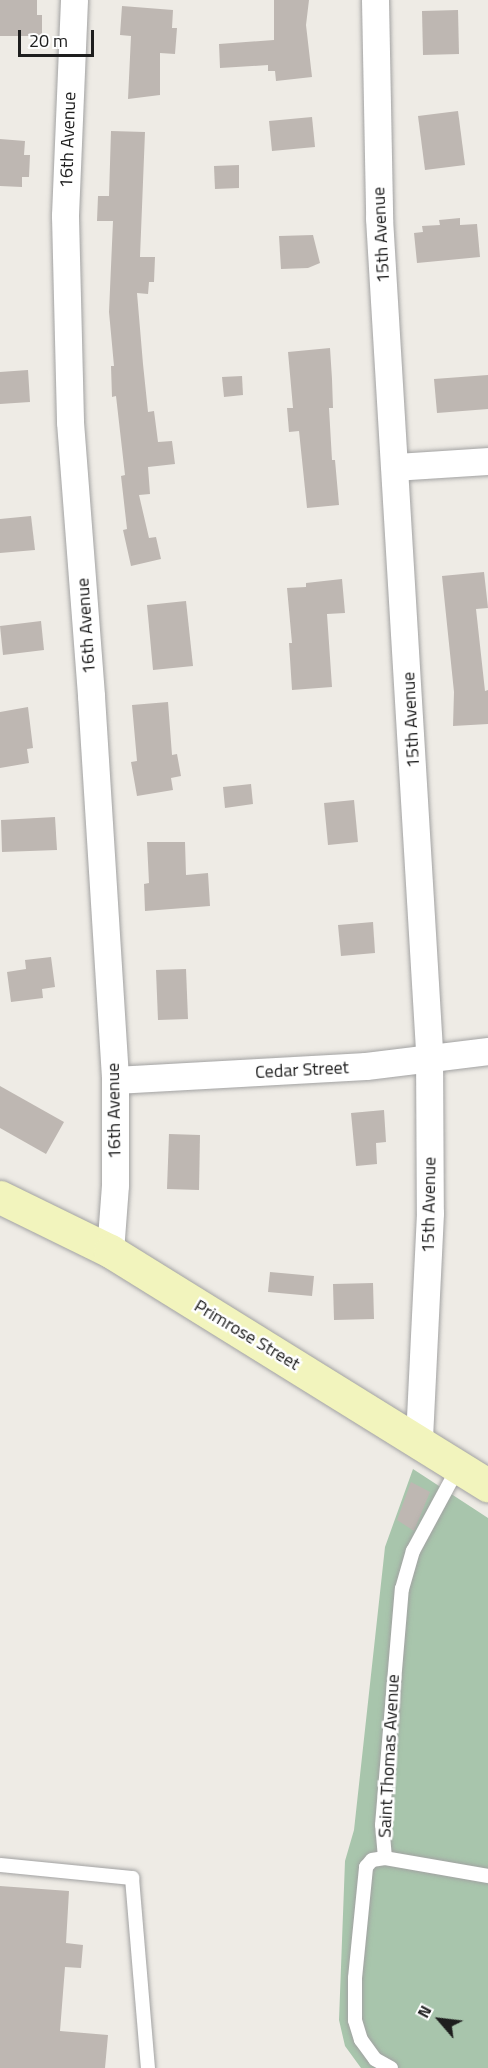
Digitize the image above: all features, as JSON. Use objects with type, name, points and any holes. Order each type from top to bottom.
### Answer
[{"type":"main road","name":"Primrose Street","points":[[0,1197],[110,1251],[419,1440],[488,1485]]},
{"type":"street","name":"16th Avenue","points":[[74,0],[65,216],[70,422],[91,696],[115,1080],[115,1185],[110,1251]]},
{"type":"street","name":"15th Avenue","points":[[375,0],[379,218],[429,1058],[430,1213],[419,1440]]},
{"type":"street","points":[[395,467],[488,461]]},
{"type":"street","name":"Cedar Street","points":[[115,1080],[366,1066],[488,1051]]},
{"type":"lane","name":"Saint Thomas Avenue","points":[[391,2068],[375,2059],[361,2040],[356,2020],[355,1978],[366,1867],[372,1860],[385,1858],[382,1825],[402,1589],[413,1551],[459,1466]]},
{"type":"lane","points":[[385,1858],[488,1876]]},
{"type":"lane","points":[[0,1865],[132,1878],[148,2068]]},
{"type":"green space","points":[[413,1469],[488,1518],[488,2068],[361,2068],[345,2046],[339,2020],[345,1861],[354,1830],[385,1547]]},
{"type":"building","points":[[0,0],[37,0],[37,15],[42,15],[42,36],[0,36]]},
{"type":"building","points":[[274,0],[309,0],[306,25],[312,77],[276,81],[275,71],[268,71],[268,65],[220,68],[219,44],[274,40]]},
{"type":"building","points":[[122,6],[173,10],[172,28],[177,28],[175,54],[160,53],[160,95],[128,99],[131,36],[120,35]]},
{"type":"building","points":[[458,10],[459,54],[423,55],[422,11]]},
{"type":"building","points":[[458,111],[465,165],[425,170],[418,116]]},
{"type":"building","points":[[312,117],[315,147],[272,151],[269,121]]},
{"type":"building","points":[[111,131],[145,132],[140,257],[155,257],[154,282],[149,282],[148,294],[137,293],[143,364],[148,412],[154,411],[158,442],[172,441],[175,464],[148,467],[150,494],[139,495],[149,538],[156,537],[161,559],[131,566],[123,530],[127,529],[121,476],[125,475],[116,396],[112,397],[111,366],[114,366],[109,312],[113,221],[97,221],[98,196],[109,196]]},
{"type":"building","points":[[0,139],[25,141],[24,155],[30,155],[29,177],[22,177],[22,187],[0,186]]},
{"type":"building","points":[[239,165],[239,188],[215,189],[214,166]]},
{"type":"building","points":[[460,218],[460,225],[477,224],[480,257],[417,263],[414,233],[423,232],[422,226],[440,225],[439,220]]},
{"type":"building","points":[[313,235],[320,263],[308,268],[281,269],[279,236]]},
{"type":"building","points":[[330,348],[333,408],[329,408],[332,460],[335,460],[339,505],[307,508],[299,431],[289,432],[287,408],[293,408],[288,352]]},
{"type":"building","points":[[28,370],[30,402],[0,404],[0,372]]},
{"type":"building","points":[[488,375],[488,409],[437,413],[434,379]]},
{"type":"building","points":[[242,376],[243,395],[224,397],[222,377]]},
{"type":"building","points":[[31,516],[35,550],[0,553],[0,519]]},
{"type":"building","points":[[484,572],[488,608],[476,609],[485,691],[488,690],[488,724],[453,726],[454,692],[442,576]]},
{"type":"building","points":[[342,579],[345,613],[327,614],[332,687],[292,690],[289,643],[292,643],[287,588],[306,587],[306,583]]},
{"type":"building","points":[[186,601],[193,666],[153,670],[147,605]]},
{"type":"building","points":[[41,621],[44,650],[3,655],[0,626]]},
{"type":"building","points":[[168,702],[172,755],[177,754],[181,776],[171,778],[173,790],[137,796],[131,762],[137,761],[132,705]]},
{"type":"building","points":[[28,707],[33,748],[27,749],[29,763],[0,768],[0,712]]},
{"type":"building","points":[[251,784],[253,804],[225,808],[223,787]]},
{"type":"building","points":[[354,800],[358,842],[328,845],[324,803]]},
{"type":"building","points":[[55,817],[57,850],[2,852],[1,820]]},
{"type":"building","points":[[147,842],[185,842],[186,875],[208,873],[210,906],[145,911],[144,884],[149,883]]},
{"type":"building","points":[[373,922],[375,953],[341,956],[338,925]]},
{"type":"building","points":[[51,957],[55,987],[42,989],[43,998],[11,1002],[7,972],[26,969],[25,960]]},
{"type":"building","points":[[186,969],[188,1019],[158,1020],[156,970]]},
{"type":"building","points":[[0,1086],[64,1122],[46,1154],[0,1128]]},
{"type":"building","points":[[384,1110],[386,1142],[376,1143],[377,1164],[356,1166],[351,1113]]},
{"type":"building","points":[[169,1134],[200,1135],[199,1190],[167,1189]]},
{"type":"building","points":[[270,1272],[314,1276],[312,1296],[268,1292]]},
{"type":"building","points":[[373,1283],[374,1319],[334,1320],[333,1284]]},
{"type":"building","points":[[411,1482],[430,1492],[414,1531],[397,1520]]},
{"type":"building","points":[[0,1886],[69,1891],[66,1943],[83,1945],[81,1968],[65,1967],[60,2031],[108,2035],[105,2068],[0,2068]]}]
